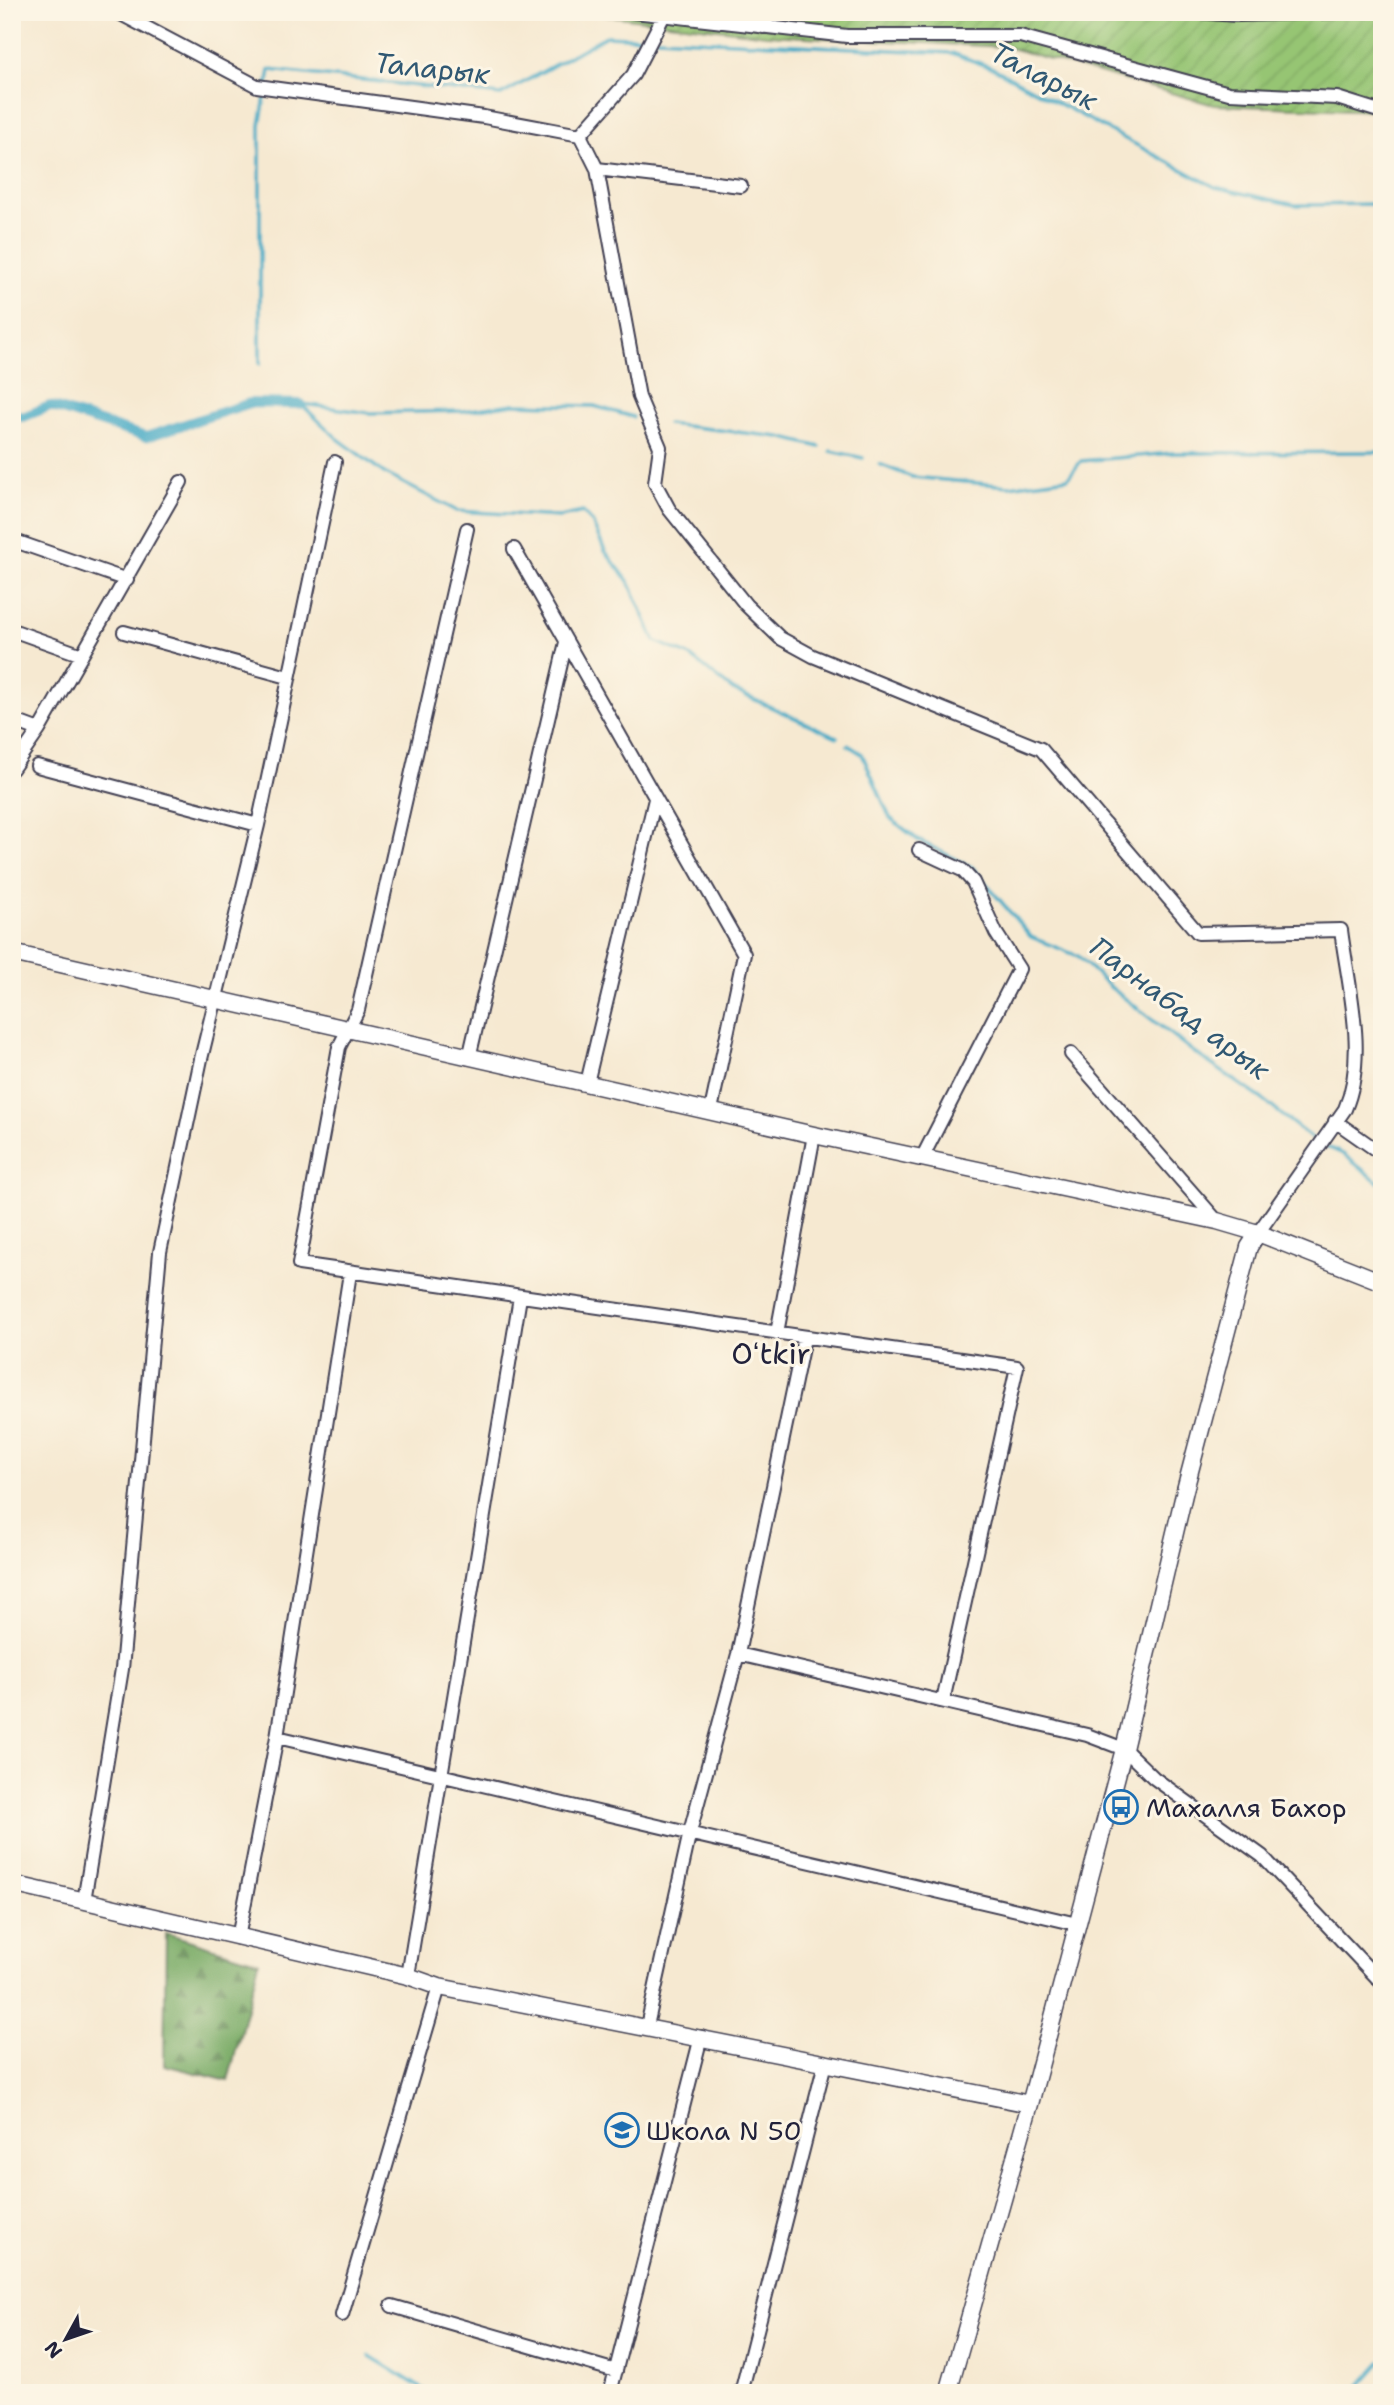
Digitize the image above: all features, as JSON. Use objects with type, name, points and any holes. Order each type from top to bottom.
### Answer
[{"type":"street","points":[[117,12],[257,86],[484,117],[580,135]]},
{"type":"street","points":[[634,12],[846,36],[1020,36],[1229,93],[1338,98],[1382,112]]},
{"type":"street","points":[[763,27],[771,12]]},
{"type":"street","points":[[1195,12],[1236,15],[1338,12]]},
{"type":"street","points":[[580,135],[633,75],[656,36],[663,17]]},
{"type":"street","points":[[580,135],[597,169],[639,397],[660,447],[655,483],[678,520],[746,605],[780,638],[845,670],[1041,749],[1198,933],[1341,930],[1354,1072],[1349,1100],[1249,1247],[1185,1490],[1124,1749],[1030,2104],[948,2393]]},
{"type":"street","points":[[597,169],[741,186]]},
{"type":"street","points":[[84,1901],[122,1669],[160,1252],[215,1001],[258,825],[335,462]]},
{"type":"street","points":[[12,769],[39,730],[181,482]]},
{"type":"street","points":[[467,529],[358,1010],[339,1047],[299,1264],[1017,1367],[943,1701]]},
{"type":"street","points":[[12,540],[127,580]]},
{"type":"street","points":[[513,549],[744,954],[710,1111]]},
{"type":"street","points":[[12,630],[82,655]]},
{"type":"street","points":[[124,632],[288,677]]},
{"type":"street","points":[[469,1058],[566,642]]},
{"type":"street","points":[[12,720],[39,730]]},
{"type":"street","points":[[37,766],[258,825]]},
{"type":"street","points":[[587,1083],[655,799]]},
{"type":"street","points":[[919,850],[962,870],[973,882],[996,933],[1019,969],[922,1158]]},
{"type":"street","points":[[12,953],[814,1136],[1217,1222],[1258,1233],[1382,1282]]},
{"type":"street","points":[[1072,1054],[1217,1222]]},
{"type":"street","points":[[1335,1121],[1382,1154]]},
{"type":"street","points":[[777,1333],[814,1136]]},
{"type":"street","points":[[238,1938],[277,1737],[350,1273]]},
{"type":"street","points":[[408,1976],[520,1297]]},
{"type":"street","points":[[647,2026],[690,1832],[738,1654],[804,1338]]},
{"type":"street","points":[[738,1654],[1087,1735],[1124,1749],[1154,1778],[1262,1856],[1382,1983]]},
{"type":"street","points":[[277,1737],[1077,1924]]},
{"type":"street","points":[[12,1884],[408,1976],[439,1987],[647,2026],[1030,2104]]},
{"type":"street","points":[[342,2315],[439,1987]]},
{"type":"street","points":[[610,2393],[701,2037]]},
{"type":"street","points":[[741,2393],[825,2063]]},
{"type":"street","points":[[392,2306],[616,2371]]},
{"type":"green space","points":[[578,12],[1382,12],[1382,111],[1214,105],[1007,47],[767,35]]},
{"type":"green space","points":[[166,1933],[259,1962],[228,2081],[164,2065]]},
{"type":"waterway","name":"Таларык","points":[[260,364],[260,125],[270,70],[501,95],[606,36],[649,38]]},
{"type":"waterway","name":"Таларык","points":[[657,38],[952,53],[993,68],[1215,187],[1295,205],[1382,204]]},
{"type":"waterway","name":"Парнабад арык","points":[[12,413],[23,417],[50,406],[146,437],[250,403],[301,404]]},
{"type":"waterway","name":"Парнабад арык","points":[[301,404],[337,438],[384,473],[457,511],[560,517],[583,512],[592,522],[605,551],[629,582],[655,641],[690,656],[733,690],[837,737]]},
{"type":"waterway","points":[[303,404],[370,413],[463,411],[514,404],[594,406],[633,417]]},
{"type":"waterway","points":[[667,424],[780,437],[820,447]]},
{"type":"waterway","points":[[831,451],[863,458]]},
{"type":"waterway","points":[[879,464],[912,477],[1009,486],[1068,478],[1081,461],[1173,453],[1382,452]]},
{"type":"waterway","name":"Парнабад арык","points":[[848,745],[862,754],[890,818],[918,840],[972,867],[1031,937],[1078,956],[1109,986],[1316,1142]]},
{"type":"waterway","name":"Парнабад арык","points":[[1323,1145],[1343,1154],[1382,1185]]},
{"type":"waterway","points":[[370,2356],[429,2393]]},
{"type":"waterway","points":[[1353,2393],[1382,2361]]},
{"type":"place","name":"Махалля Бахор","points":[[1121,1807]]},
{"type":"place","name":"Школа N 50","points":[[622,2130]]},
{"type":"district","name":"Oʻtkir","points":[[771,1353]]}]
